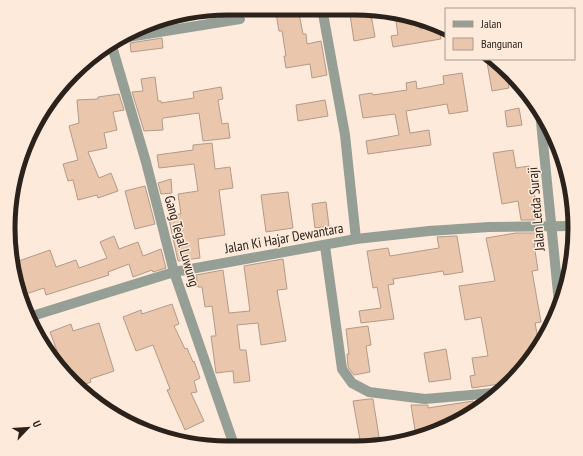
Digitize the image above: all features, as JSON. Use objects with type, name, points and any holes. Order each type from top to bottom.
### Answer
[{"type":"street","points":[[323,15],[345,135],[356,239]]},
{"type":"street","points":[[137,36],[240,19]]},
{"type":"street","name":"Gang Tegal Luwung","points":[[113,49],[146,162],[174,272],[233,441]]},
{"type":"street","name":"Jalan Letda Suraji","points":[[546,134],[551,225],[558,293]]},
{"type":"street","name":"Jalan Ki Hajar Dewantara","points":[[34,316],[174,272],[325,246],[356,239],[429,231],[551,225],[568,226]]},
{"type":"street","points":[[325,246],[342,369],[352,382],[369,392],[425,399],[489,393]]},
{"type":"building","points":[[276,15],[299,15],[303,34],[306,34],[307,44],[321,41],[327,75],[312,78],[310,64],[286,68],[284,56],[286,56],[282,31],[279,31]]},
{"type":"building","points":[[350,15],[371,15],[375,37],[354,41]]},
{"type":"building","points":[[396,19],[419,25],[420,29],[428,28],[437,31],[440,32],[441,39],[393,47],[391,36],[398,35]]},
{"type":"building","points":[[162,38],[163,48],[131,52],[130,43]]},
{"type":"building","points":[[487,62],[506,77],[509,88],[492,91]]},
{"type":"building","points":[[462,73],[468,111],[449,114],[447,104],[406,111],[410,133],[429,130],[431,145],[368,154],[366,141],[399,135],[395,114],[363,118],[359,95],[372,93],[373,95],[407,90],[406,83],[416,81],[417,89],[444,84],[443,76]]},
{"type":"building","points":[[155,77],[158,101],[161,101],[161,103],[194,98],[193,92],[221,87],[223,99],[218,100],[222,124],[228,123],[230,138],[203,141],[199,113],[163,118],[163,130],[144,131],[132,92],[143,91],[141,79]]},
{"type":"building","points":[[119,94],[124,110],[113,112],[117,130],[104,133],[107,148],[88,152],[99,178],[111,173],[118,191],[98,198],[97,195],[78,200],[73,180],[68,181],[63,164],[78,160],[69,126],[79,123],[77,100],[98,99],[98,97]]},
{"type":"building","points":[[325,100],[328,116],[298,121],[296,105]]},
{"type":"building","points":[[519,108],[522,125],[507,127],[505,111]]},
{"type":"building","points":[[212,143],[215,169],[230,167],[233,188],[219,190],[225,235],[198,239],[200,258],[178,261],[168,215],[181,214],[178,194],[198,191],[194,164],[159,168],[157,155],[193,150],[193,145]]},
{"type":"building","points":[[513,150],[516,168],[529,166],[538,213],[534,214],[535,220],[521,220],[518,201],[502,204],[493,153]]},
{"type":"building","points":[[171,179],[172,193],[161,194],[158,183]]},
{"type":"building","points":[[145,186],[155,224],[135,229],[125,191]]},
{"type":"building","points":[[288,192],[293,228],[266,232],[261,195]]},
{"type":"building","points":[[326,202],[329,226],[315,228],[312,204]]},
{"type":"building","points":[[516,233],[537,233],[539,243],[534,244],[538,270],[532,271],[541,322],[535,323],[538,336],[532,346],[506,379],[500,384],[472,388],[470,376],[475,375],[472,358],[488,356],[481,317],[465,320],[459,286],[495,281],[486,238]]},
{"type":"building","points":[[114,236],[119,249],[138,242],[143,256],[161,249],[166,268],[153,272],[152,270],[133,277],[129,264],[108,272],[109,275],[46,295],[44,288],[25,294],[18,261],[50,250],[56,267],[76,260],[79,268],[107,258],[100,242]]},
{"type":"building","points":[[457,236],[463,272],[444,275],[443,271],[393,279],[394,284],[388,285],[394,319],[361,323],[359,311],[381,308],[377,287],[373,288],[367,251],[388,248],[390,256],[439,248],[437,237]]},
{"type":"building","points":[[283,259],[287,289],[277,290],[286,341],[261,345],[258,323],[237,325],[240,350],[246,350],[250,381],[234,383],[233,371],[216,373],[211,336],[216,336],[212,306],[205,307],[202,287],[198,287],[196,275],[223,270],[229,313],[250,311],[244,266]]},
{"type":"building","points":[[172,304],[179,324],[174,326],[185,349],[187,348],[193,362],[194,361],[200,378],[194,381],[197,392],[191,393],[204,421],[185,430],[167,390],[170,389],[153,345],[136,351],[123,317],[141,310],[142,314]]},
{"type":"building","points":[[99,323],[114,371],[90,379],[91,382],[84,385],[77,379],[60,360],[50,332],[71,324],[73,331]]},
{"type":"building","points":[[368,326],[371,345],[366,346],[370,372],[354,375],[348,367],[347,354],[349,354],[346,329]]},
{"type":"building","points":[[446,349],[451,379],[429,382],[424,353]]},
{"type":"building","points":[[373,399],[379,437],[360,440],[353,401]]},
{"type":"building","points":[[473,401],[474,404],[437,425],[415,432],[411,405],[428,405],[428,408]]}]
